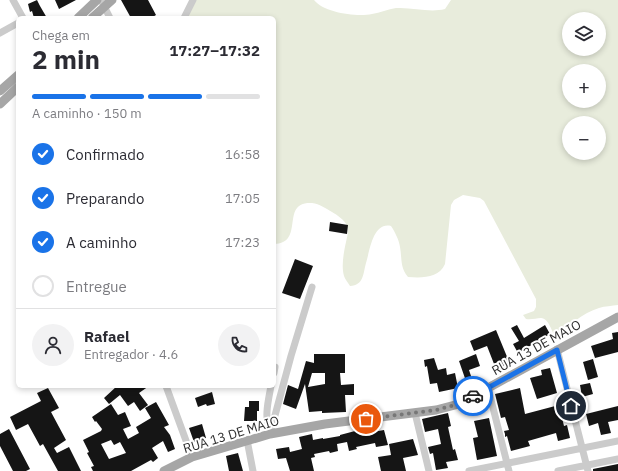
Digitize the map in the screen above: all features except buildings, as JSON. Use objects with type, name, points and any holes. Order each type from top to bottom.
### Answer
[{"type":"main road","points":[[80,16],[97,0]]},
{"type":"main road","points":[[93,16],[103,3],[112,0]]},
{"type":"main road","points":[[0,91],[16,77]]},
{"type":"main road","points":[[0,104],[16,89]]},
{"type":"main road","name":"RUA 13 DE MAIO","points":[[164,471],[192,457],[270,434],[325,424],[436,410],[455,405],[618,317]]},
{"type":"street","points":[[14,0],[22,16]]},
{"type":"street","points":[[185,16],[193,0]]},
{"type":"street","points":[[103,3],[109,16]]},
{"type":"street","points":[[0,33],[16,24]]},
{"type":"street","points":[[270,434],[291,356],[312,287]]},
{"type":"street","points":[[557,350],[587,468]]},
{"type":"street","points":[[167,388],[192,457]]},
{"type":"street","points":[[270,434],[267,424],[267,405],[271,388]]},
{"type":"street","points":[[488,388],[509,471]]},
{"type":"street","points":[[415,413],[429,471]]},
{"type":"street","points":[[247,440],[253,471]]},
{"type":"street","points":[[468,471],[618,442]]},
{"type":"street","points":[[558,471],[587,468],[618,459]]},
{"type":"green space","points":[[191,0],[314,0],[325,8],[333,11],[366,15],[396,8],[427,10],[445,9],[451,0],[618,0],[618,305],[601,307],[587,313],[565,329],[556,338],[546,320],[541,318],[526,319],[523,315],[534,311],[536,307],[536,299],[484,201],[480,198],[463,195],[454,200],[451,205],[445,264],[435,275],[408,277],[402,266],[397,236],[391,226],[385,226],[380,228],[373,238],[362,278],[358,284],[350,286],[344,276],[343,268],[348,234],[347,226],[338,216],[322,206],[312,203],[302,204],[297,208],[289,237],[283,242],[276,244],[276,16],[185,16]]},
{"type":"way so far","points":[[366,419],[436,410],[455,405],[473,396]]},
{"type":"route","points":[[473,396],[557,350],[571,406]]}]
